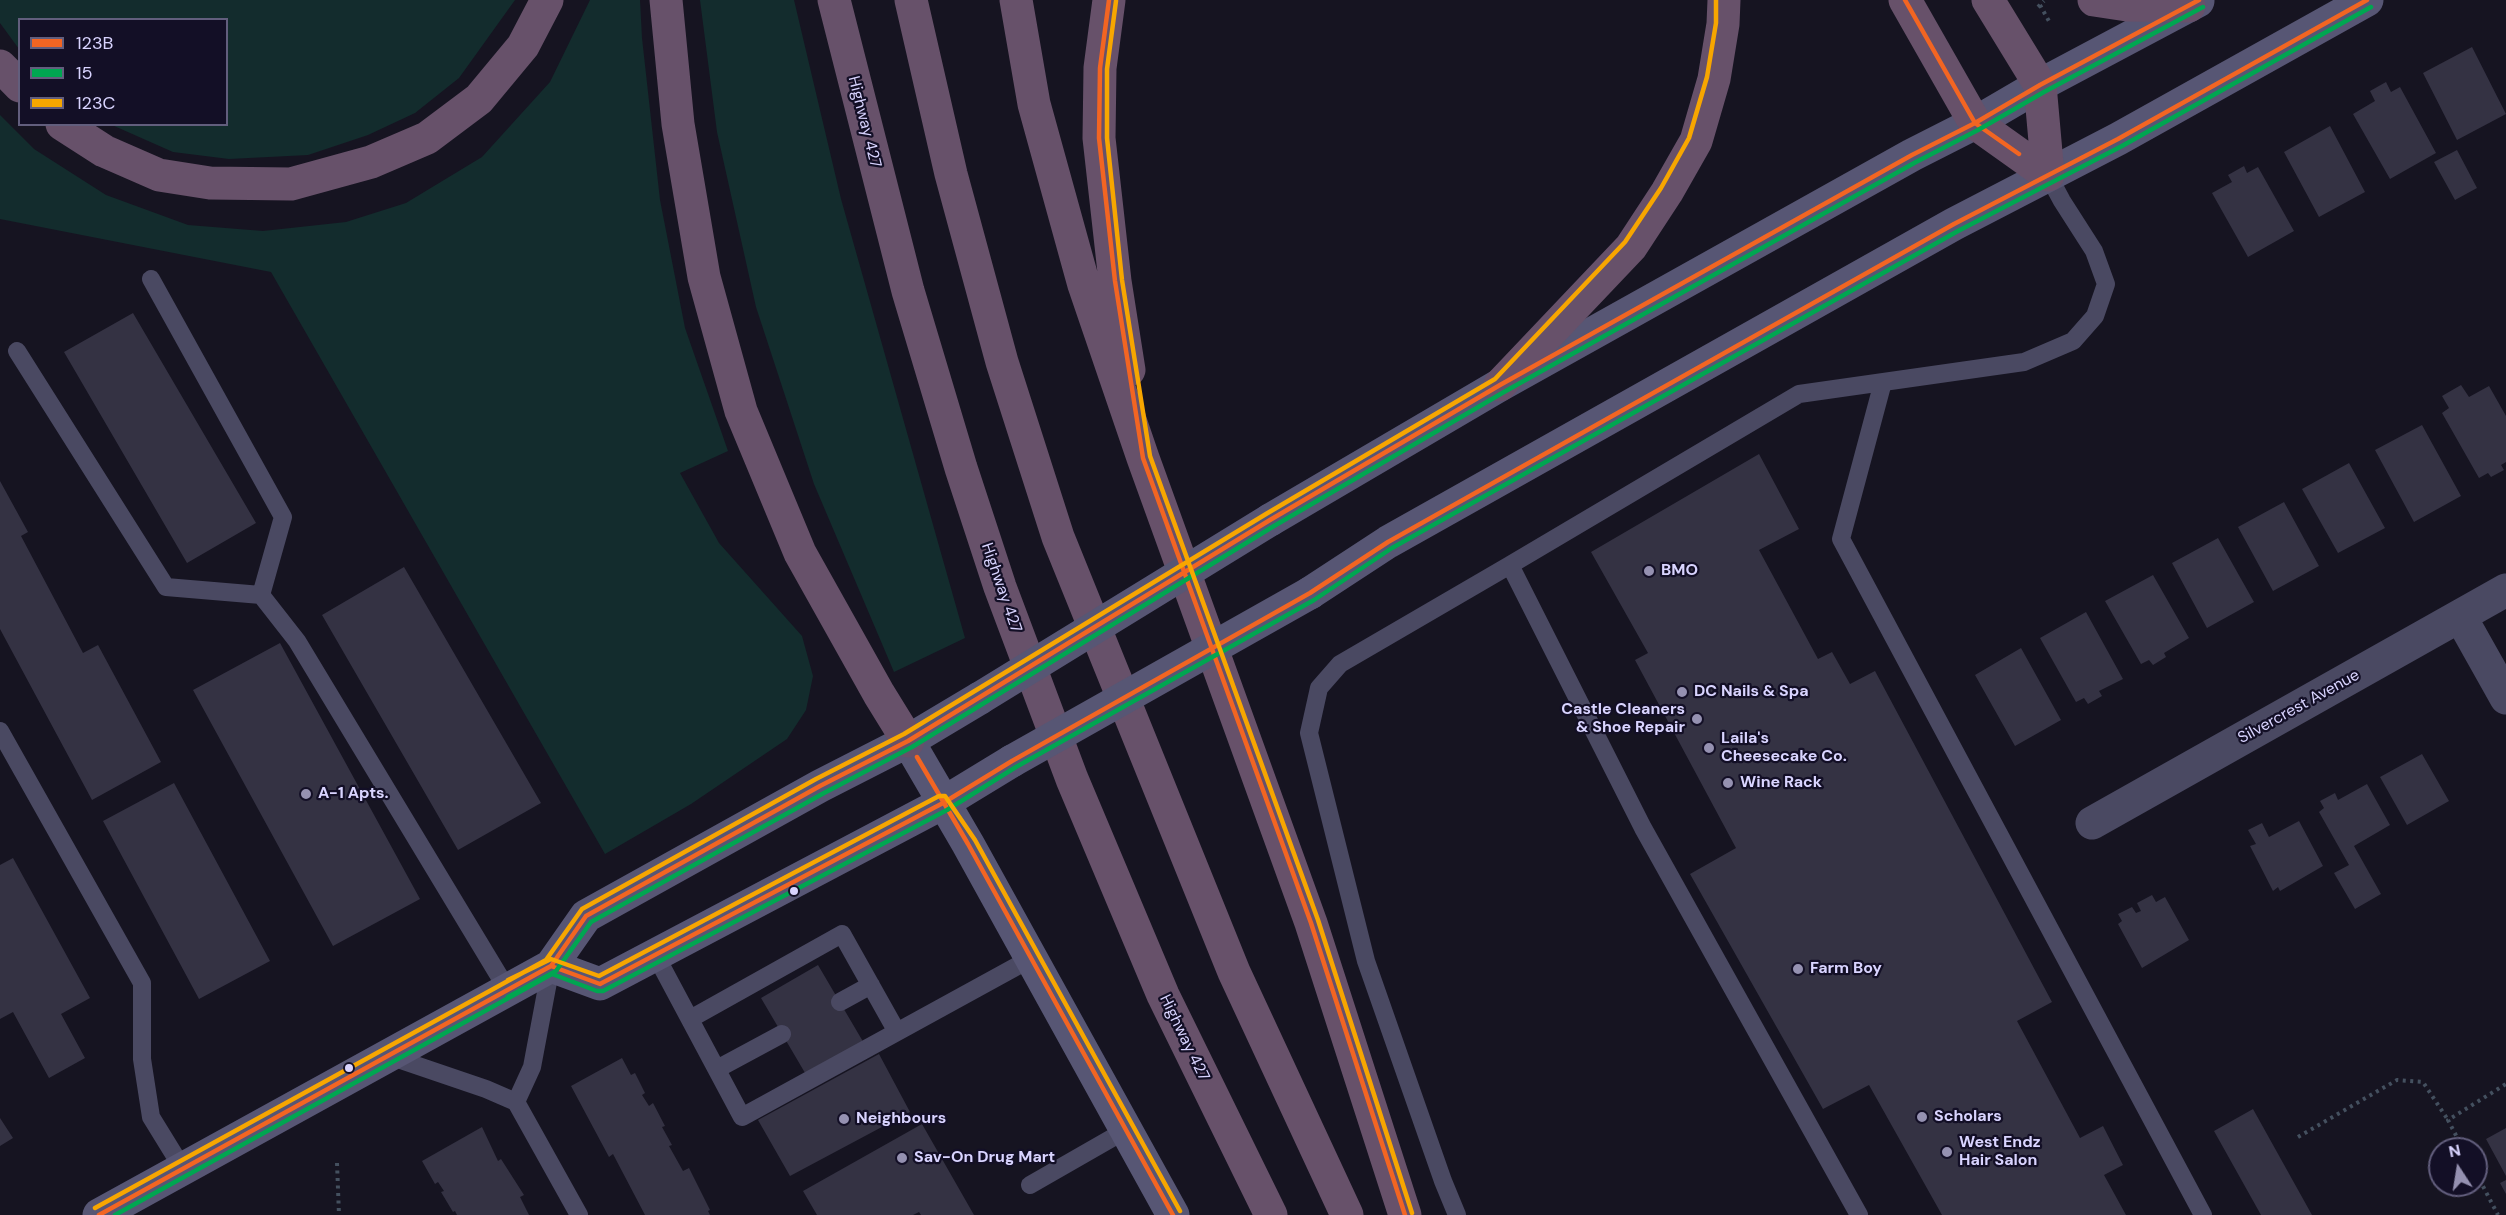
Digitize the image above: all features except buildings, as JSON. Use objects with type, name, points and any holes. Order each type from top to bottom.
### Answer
[{"type":"highway","points":[[65,126],[104,151],[159,175],[210,183],[291,184],[371,162],[427,138],[480,99],[523,46],[547,0]]},
{"type":"highway","points":[[666,0],[678,124],[704,277],[741,411],[800,553],[908,741]]},
{"type":"highway","name":"Highway 427","points":[[834,0],[908,291],[961,468],[1000,587],[1072,779],[1163,995],[1271,1215]]},
{"type":"highway","points":[[911,0],[951,174],[1002,362],[1058,537],[1234,972],[1347,1215]]},
{"type":"highway","points":[[1016,0],[1034,104],[1075,251],[1143,458],[1311,923],[1405,1215]]},
{"type":"highway","points":[[1109,0],[1100,68],[1099,138],[1115,281],[1143,458]]},
{"type":"highway","points":[[1500,385],[1631,247],[1696,141],[1714,79],[1723,24],[1724,0]]},
{"type":"highway","points":[[1905,0],[1975,123],[2048,175]]},
{"type":"highway","points":[[1988,0],[2040,85],[2048,175]]},
{"type":"highway","points":[[2094,0],[2127,5],[2194,3]]},
{"type":"highway","points":[[0,66],[18,84]]},
{"type":"main road","points":[[551,966],[600,984],[943,803],[1012,761],[1310,593],[1388,542],[1953,224],[2118,139],[2367,0]]},
{"type":"main road","points":[[99,1215],[551,966],[586,916],[820,786],[908,741],[1270,520],[1500,385],[1912,155],[2194,3]]},
{"type":"main road","points":[[908,741],[968,844],[1173,1215]]},
{"type":"street","name":"Silvercrest Avenue","points":[[2092,823],[2506,590]]},
{"type":"street","points":[[2460,616],[2506,698]]},
{"type":"lane","points":[[1457,1215],[1366,962],[1309,733],[1312,710],[1319,688],[1340,664],[1799,394],[2024,362],[2073,340],[2095,316],[2106,284],[2094,251],[2048,175]]},
{"type":"lane","points":[[151,279],[283,517],[261,595]]},
{"type":"lane","points":[[17,351],[166,587],[261,595],[297,641],[507,989]]},
{"type":"lane","points":[[1883,382],[1841,539],[2203,1215]]},
{"type":"lane","points":[[1510,565],[1643,828],[1859,1215]]},
{"type":"lane","points":[[0,731],[142,983],[142,1059],[151,1117],[183,1169]]},
{"type":"lane","points":[[690,1019],[842,934],[897,1032]]},
{"type":"lane","points":[[655,954],[742,1117],[1030,959]]},
{"type":"lane","points":[[516,1102],[532,1067],[551,966]]},
{"type":"lane","points":[[840,1002],[871,985]]},
{"type":"lane","points":[[717,1069],[782,1034]]},
{"type":"lane","points":[[389,1056],[486,1089],[516,1102],[579,1215]]},
{"type":"lane","points":[[1030,1185],[1126,1130]]},
{"type":"path","points":[[2040,5],[2056,33]]},
{"type":"path","points":[[2298,1137],[2397,1080],[2423,1082],[2457,1137]]},
{"type":"path","points":[[2448,1120],[2506,1084]]},
{"type":"path","points":[[337,1163],[339,1215]]},
{"type":"path","points":[[2488,1196],[2498,1215]]},
{"type":"green space","points":[[0,0],[515,0],[459,78],[415,113],[368,135],[308,155],[229,159],[173,152],[114,126],[228,126],[228,18],[18,18],[18,48],[0,23]]},
{"type":"green space","points":[[590,0],[640,0],[660,200],[685,328],[728,451],[680,473],[719,543],[802,636],[813,676],[806,710],[787,739],[691,804],[605,854],[271,272],[0,219],[0,115],[34,149],[106,195],[188,225],[263,231],[346,222],[406,203],[482,157],[550,82]]},
{"type":"green space","points":[[700,0],[794,0],[841,199],[965,638],[894,672],[814,484],[756,307],[717,132]]},
{"type":"transit line","name":"123B","points":[[1109,0],[1100,68],[1099,138],[1115,281],[1143,458],[1311,923],[1405,1215]]},
{"type":"transit line","name":"123C","points":[[95,1208],[546,960],[582,909],[816,779],[904,734],[1266,514],[1495,379],[1625,242],[1661,188],[1689,138],[1707,77],[1716,23],[1716,0]]},
{"type":"transit line","name":"123B","points":[[1905,0],[1975,123],[2019,154]]},
{"type":"transit line","name":"123B","points":[[99,1215],[551,966],[586,916],[820,786],[908,741],[1270,520],[1500,385],[1912,155],[2199,0]]},
{"type":"transit line","name":"123B","points":[[551,966],[600,984],[943,803],[1012,761],[1310,593],[1388,542],[1954,224],[2118,139],[2367,0]]},
{"type":"transit line","name":"123C","points":[[1116,1],[1107,69],[1107,138],[1122,280],[1150,456],[1318,920],[1412,1213]]},
{"type":"transit line","name":"15","points":[[508,997],[556,971],[591,922],[912,747],[1274,526],[1504,392],[1916,162],[2203,7]]},
{"type":"transit line","name":"15","points":[[115,1215],[552,974],[597,991],[603,991],[947,810],[1016,767],[1314,600],[1392,548],[1958,231],[2122,146],[2371,7]]},
{"type":"transit line","name":"123B","points":[[917,757],[968,844],[1173,1215]]},
{"type":"transit line","name":"123C","points":[[508,980],[551,959],[599,976],[939,796],[945,796],[975,840],[1180,1211]]},
{"type":"place","name":"BMO","points":[[1649,571]]},
{"type":"place","name":"DC Nails & Spa","points":[[1682,692]]},
{"type":"place","name":"Castle Cleaners & Shoe Repair","points":[[1697,719]]},
{"type":"place","name":"Laila's Cheesecake Co.","points":[[1709,748]]},
{"type":"place","name":"Wine Rack","points":[[1728,783]]},
{"type":"place","name":"A-1 Apts.","points":[[306,794]]},
{"type":"place","name":"Farm Boy","points":[[1798,969]]},
{"type":"place","name":"Scholars","points":[[1922,1117]]},
{"type":"place","name":"Neighbours","points":[[844,1119]]},
{"type":"place","name":"West Endz Hair Salon","points":[[1947,1152]]},
{"type":"place","name":"Sav-On Drug Mart","points":[[902,1158]]}]
